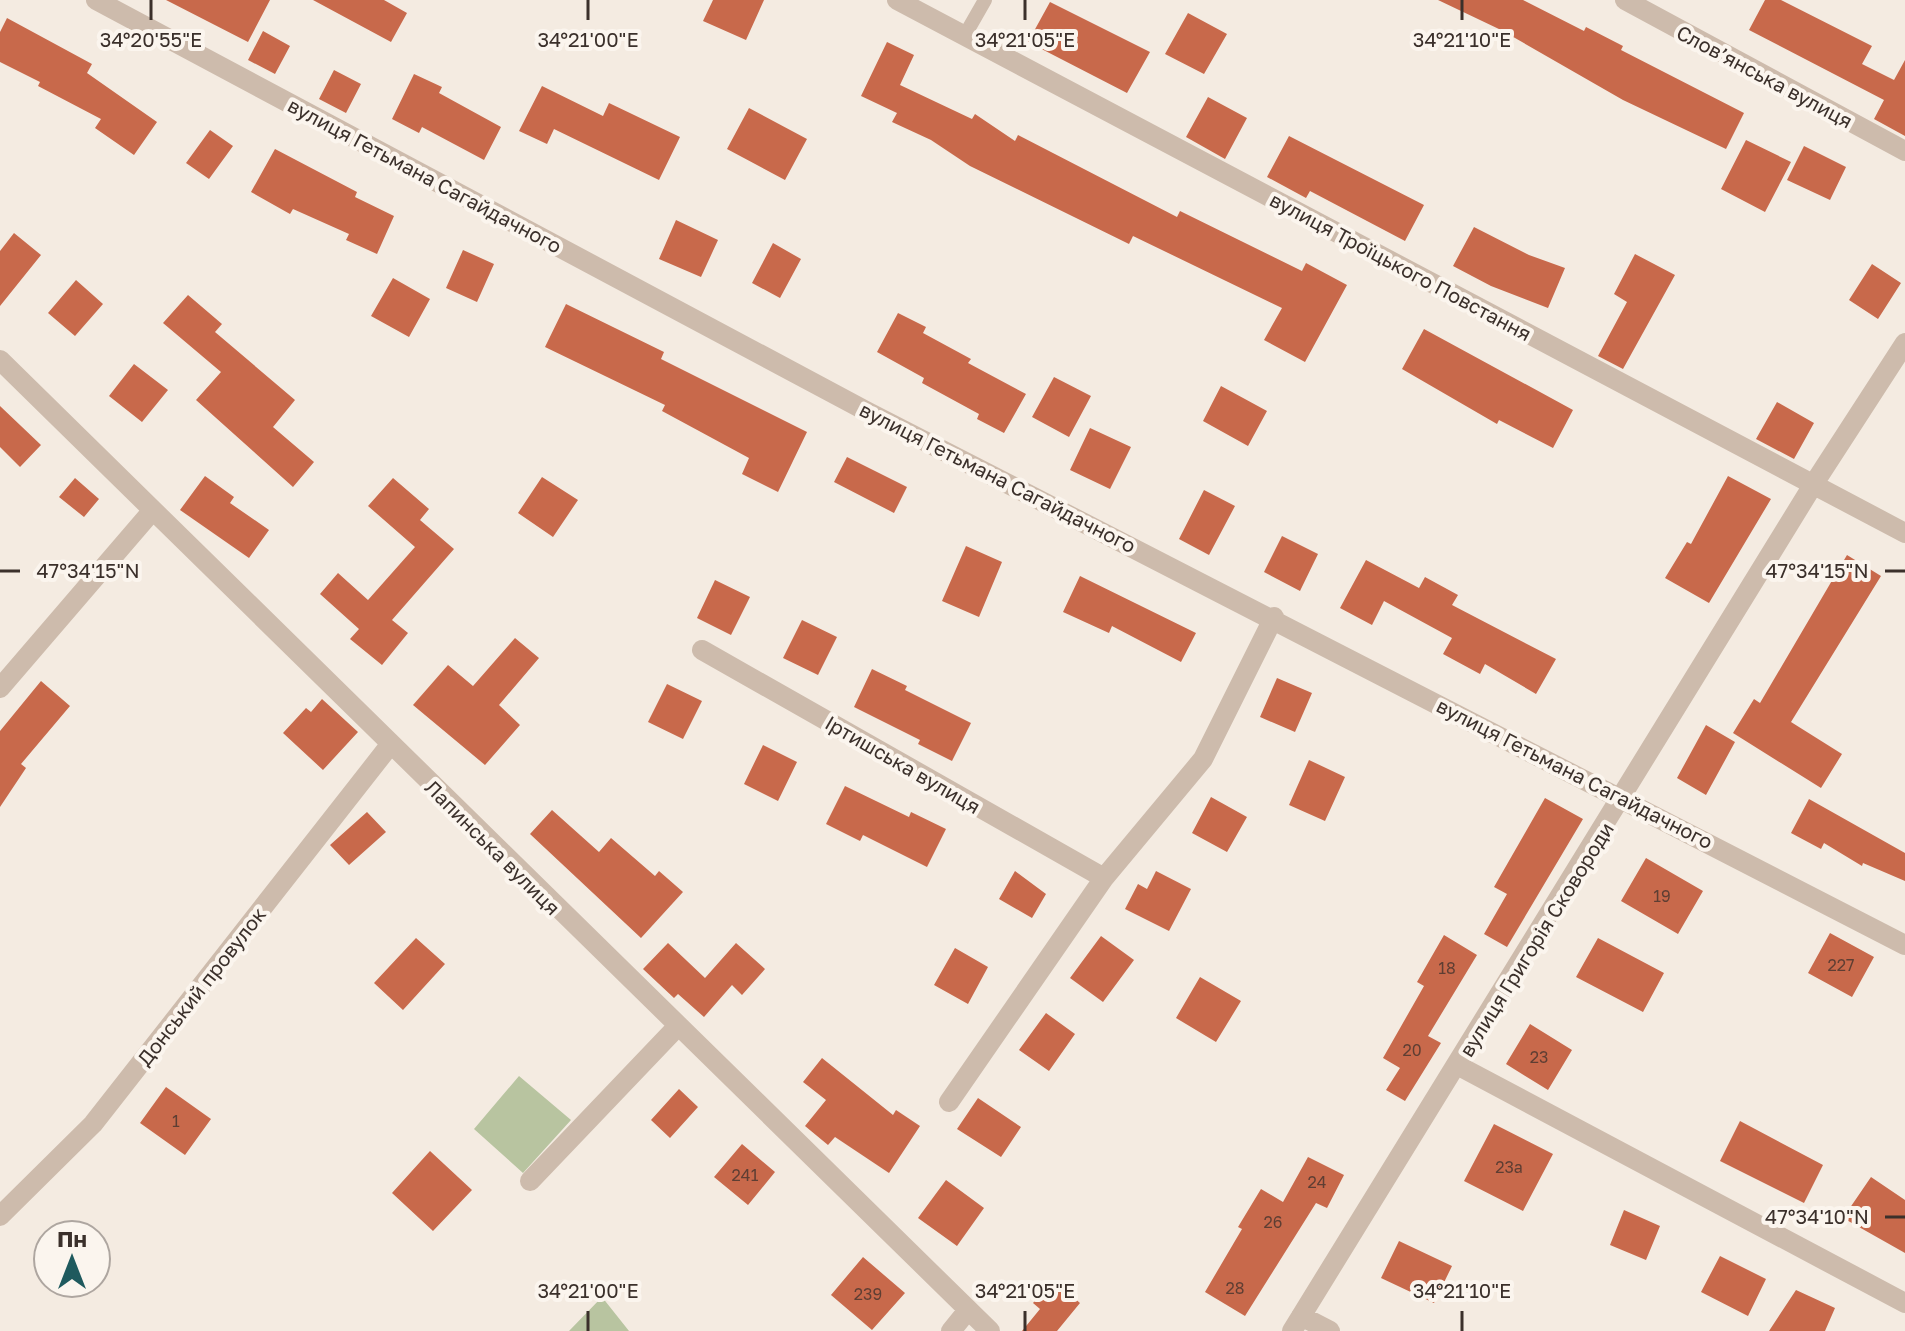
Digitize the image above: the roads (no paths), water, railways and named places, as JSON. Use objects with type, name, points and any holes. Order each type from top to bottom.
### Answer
[{"type":"street","name":"вулиця Гетьмана Сагайдачного","points":[[96,0],[868,412],[1274,617],[1905,945]]},
{"type":"street","name":"вулиця Троїцького Повстання","points":[[897,0],[1905,533]]},
{"type":"street","name":"Словʼянська вулиця","points":[[1625,0],[1905,151]]},
{"type":"street","name":"вулиця Григорія Сковороди","points":[[1297,1323],[1624,798],[1813,485],[1905,343]]},
{"type":"street","name":"Лапинська вулиця","points":[[0,360],[990,1331]]},
{"type":"street","points":[[0,688],[153,510]]},
{"type":"street","points":[[949,1102],[1104,878],[1203,759],[1274,617]]},
{"type":"street","name":"Іртишська вулиця","points":[[702,650],[1104,878]]},
{"type":"street","name":"Донський провулок","points":[[0,1216],[93,1124],[390,745]]},
{"type":"street","points":[[530,1181],[677,1027]]},
{"type":"street","points":[[1457,1065],[1905,1303]]},
{"type":"street","points":[[951,1331],[968,1310]]},
{"type":"street","points":[[1297,1323],[1330,1331]]},
{"type":"lane","points":[[965,35],[985,0]]}]
